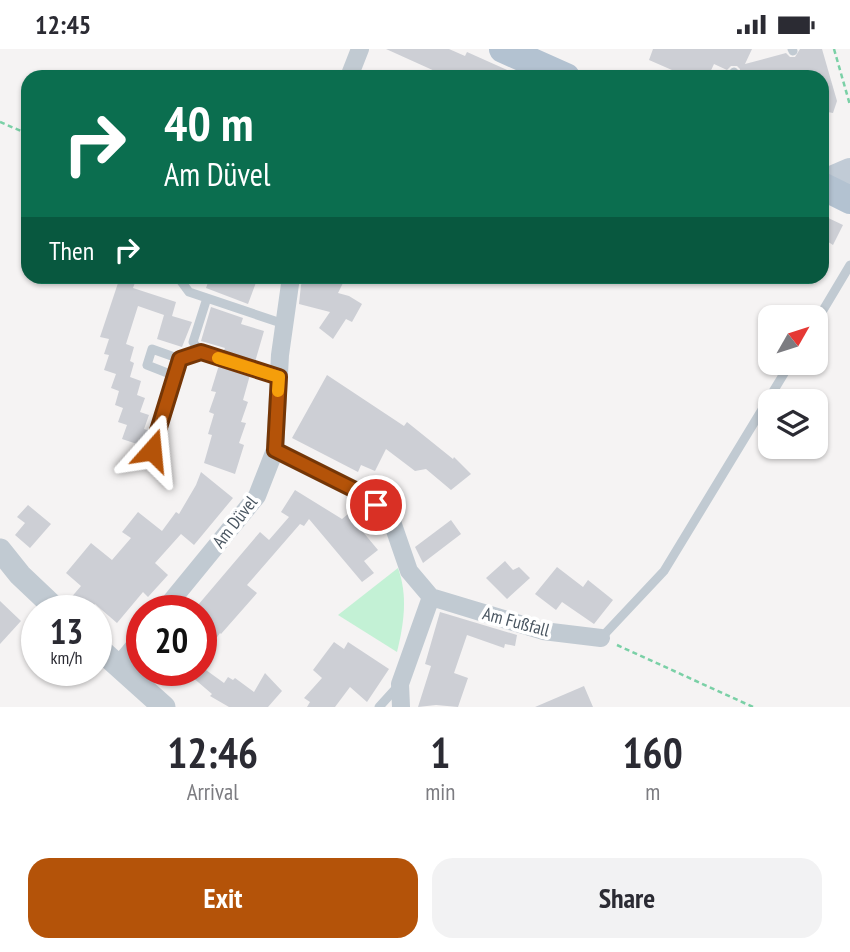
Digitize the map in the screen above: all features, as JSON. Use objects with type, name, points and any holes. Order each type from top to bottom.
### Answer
[{"type":"main road","points":[[503,49],[550,70]]},
{"type":"main road","points":[[829,181],[850,171]]},
{"type":"main road","points":[[829,188],[850,199]]},
{"type":"street","points":[[352,70],[360,49]]},
{"type":"street","name":"Am Düvel","points":[[176,595],[257,496],[275,450],[279,355],[290,284]]},
{"type":"street","points":[[275,450],[361,493],[390,516],[409,571],[431,597],[400,684],[401,707]]},
{"type":"street","points":[[0,550],[41,595]]},
{"type":"street","name":"Am Fußfall","points":[[431,597],[543,632],[601,638]]},
{"type":"street","points":[[118,666],[126,656]]},
{"type":"street","points":[[112,661],[164,707]]},
{"type":"lane","points":[[826,305],[850,265]]},
{"type":"lane","points":[[184,284],[190,292],[284,324]]},
{"type":"lane","points":[[207,298],[193,342],[201,352],[279,377]]},
{"type":"lane","points":[[175,376],[147,365],[152,349],[180,359],[201,352]]},
{"type":"lane","points":[[152,450],[180,359]]},
{"type":"lane","points":[[601,638],[664,571],[783,375]]},
{"type":"lane","points":[[379,707],[400,684]]},
{"type":"path","points":[[834,49],[850,105]]},
{"type":"path","points":[[0,122],[21,131]]},
{"type":"path","points":[[601,638],[753,707]]},
{"type":"green space","points":[[398,568],[404,610],[397,652],[338,615]]},
{"type":"building","points":[[386,49],[449,49],[465,56],[467,52],[507,70],[432,70]]},
{"type":"building","points":[[653,49],[752,49],[745,64],[786,53],[795,57],[800,49],[822,49],[828,70],[740,70],[737,66],[731,66],[727,70],[714,64],[711,70],[672,70],[649,60]]},
{"type":"building","points":[[829,73],[837,101],[833,113],[829,112]]},
{"type":"building","points":[[829,218],[843,225],[833,245],[829,242]]},
{"type":"building","points":[[118,284],[134,284],[133,288],[176,302],[172,316],[192,322],[182,347],[157,339],[164,315],[138,306],[126,344],[134,347],[130,361],[134,363],[130,377],[141,381],[137,395],[145,398],[140,412],[149,415],[144,429],[150,431],[146,447],[122,439],[127,425],[118,422],[123,408],[115,405],[119,391],[111,388],[116,374],[104,370],[109,355],[104,354],[109,339],[100,337]]},
{"type":"building","points":[[207,284],[255,284],[248,304],[206,288]]},
{"type":"building","points":[[342,284],[338,293],[362,304],[352,322],[346,319],[333,339],[319,328],[330,312],[299,304],[301,285]]},
{"type":"building","points":[[211,307],[243,318],[241,324],[264,331],[255,362],[223,352],[225,348],[201,341]]},
{"type":"building","points":[[219,365],[250,375],[243,400],[248,402],[241,422],[246,423],[239,443],[244,445],[235,474],[204,463],[212,435],[208,434],[214,414],[209,412],[216,392],[211,391]]},
{"type":"building","points":[[327,375],[404,426],[407,422],[453,459],[454,457],[471,474],[451,490],[426,469],[415,471],[386,449],[375,471],[361,465],[358,472],[292,438]]},
{"type":"building","points":[[201,472],[233,498],[194,545],[181,534],[155,563],[168,575],[150,595],[143,592],[140,595],[126,595],[126,612],[117,623],[112,619],[112,595],[73,595],[81,586],[66,573],[91,543],[112,560],[131,538],[122,532],[138,512],[162,531],[176,512],[179,514]]},
{"type":"building","points":[[295,490],[342,519],[348,514],[378,550],[364,561],[374,573],[362,582],[309,519],[304,526],[300,524],[247,585],[257,593],[217,637],[217,595],[206,595],[260,532],[269,540],[289,517],[281,512]]},
{"type":"building","points":[[28,505],[51,524],[30,548],[15,535],[25,523],[17,517]]},
{"type":"building","points":[[451,520],[461,534],[423,563],[415,547]]},
{"type":"building","points":[[505,561],[513,570],[519,567],[530,578],[507,599],[486,578]]},
{"type":"building","points":[[557,567],[583,587],[588,580],[613,600],[594,624],[562,602],[556,610],[535,594]]},
{"type":"building","points":[[0,601],[21,621],[0,644]]},
{"type":"building","points":[[440,612],[517,635],[515,646],[505,644],[504,648],[467,635],[454,673],[468,678],[458,707],[418,707],[431,666],[425,664]]},
{"type":"building","points":[[334,642],[344,649],[348,642],[389,669],[367,702],[350,687],[335,707],[307,707],[310,702],[304,698],[322,678],[313,670]]},
{"type":"building","points":[[265,673],[282,691],[268,707],[229,707],[210,696],[212,694],[203,686],[217,686],[217,678],[224,683],[228,677],[233,680],[235,678],[254,692]]},
{"type":"building","points":[[584,686],[593,707],[535,707]]},
{"type":"slow traffic","points":[[218,358],[279,377],[278,391]]},
{"type":"route","points":[[152,450],[180,359],[201,352],[279,377],[275,450],[361,493],[376,505]]}]
